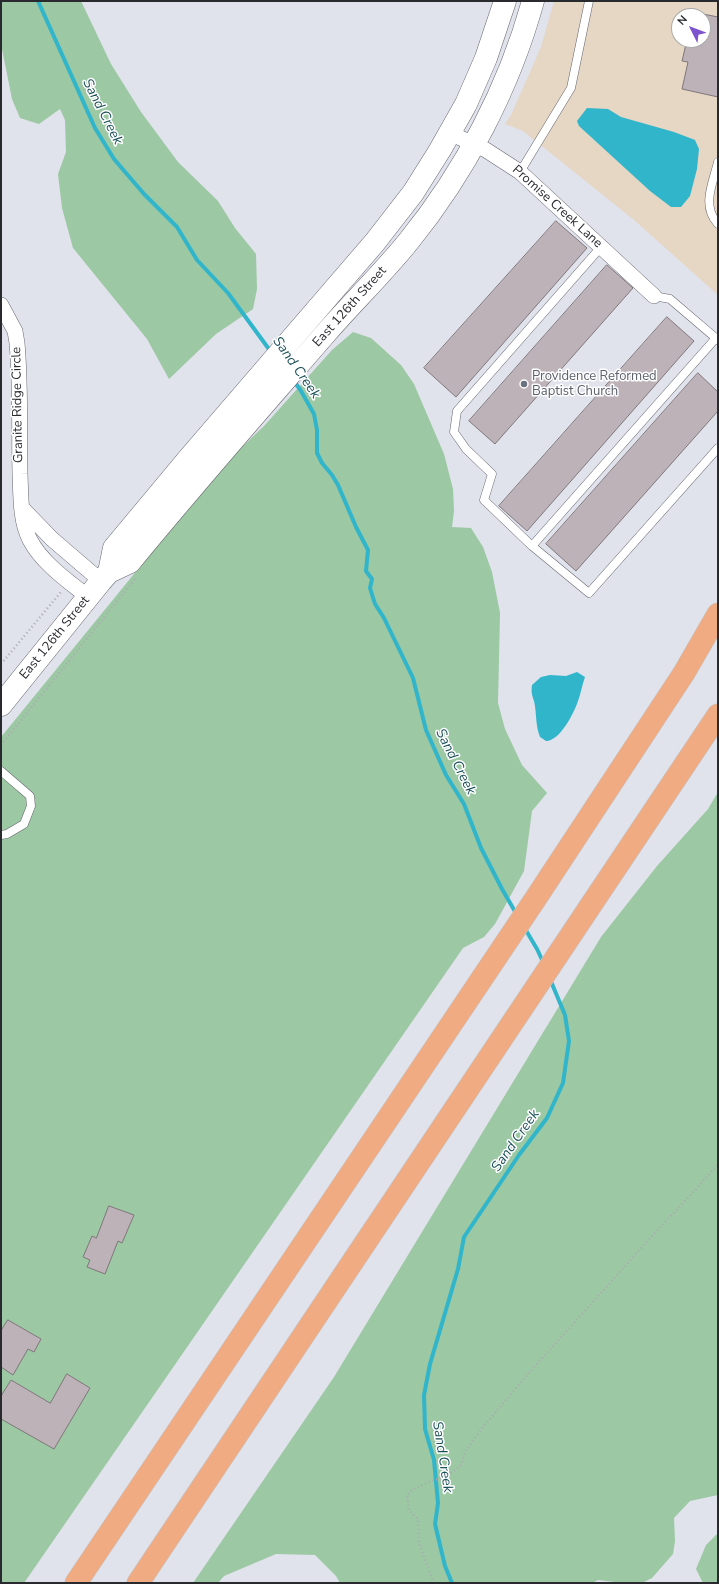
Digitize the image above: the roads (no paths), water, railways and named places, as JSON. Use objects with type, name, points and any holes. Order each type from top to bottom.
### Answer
[{"type":"highway","points":[[76,1583],[536,898],[684,673],[718,614]]},
{"type":"highway","points":[[138,1583],[718,714]]},
{"type":"main road","name":"East 126th Street","points":[[1,705],[105,576],[114,548],[189,458],[375,242],[413,193],[466,104],[486,58],[505,1]]},
{"type":"main road","name":"East 126th Street","points":[[105,576],[130,562],[199,478],[258,410],[408,242],[436,205],[473,144],[504,83],[519,44],[532,1]]},
{"type":"street","name":"Promise Creek Lane","points":[[450,133],[486,150],[520,172],[654,296]]},
{"type":"street","name":"Granite Ridge Circle","points":[[1,305],[15,331],[18,343],[19,447],[24,527],[30,541],[38,552],[51,566],[88,597]]},
{"type":"street","points":[[22,508],[52,539],[105,576]]},
{"type":"lane","points":[[520,172],[571,88],[589,1]]},
{"type":"lane","points":[[718,162],[708,202],[709,211],[718,224]]},
{"type":"lane","points":[[601,247],[457,411],[454,432],[466,449],[492,474],[484,500],[532,546],[589,593],[718,448]]},
{"type":"lane","points":[[532,546],[717,339],[670,299],[654,296]]},
{"type":"lane","points":[[1,771],[30,796],[31,806],[24,824],[7,834],[1,835]]},
{"type":"water","points":[[587,108],[608,109],[621,117],[674,132],[695,140],[699,149],[697,169],[690,196],[681,207],[671,207],[650,191],[579,126],[577,121]]},
{"type":"water","points":[[577,672],[585,677],[576,706],[566,726],[561,732],[551,740],[546,741],[540,737],[538,732],[532,685],[541,677],[550,675],[566,676]]},
{"type":"waterway","name":"Sand Creek","points":[[38,1],[95,128],[114,159],[144,194],[177,227],[197,260],[228,293],[271,352]]},
{"type":"waterway","name":"Sand Creek","points":[[294,381],[314,414],[317,430],[317,453],[322,463],[338,485],[356,527],[368,550],[366,571],[372,579],[370,588],[375,604],[384,618],[413,678],[426,730],[446,775],[464,804],[481,848],[517,915]]},
{"type":"waterway","name":"Sand Creek","points":[[524,927],[544,964]]},
{"type":"waterway","name":"Sand Creek","points":[[452,1583],[445,1566],[435,1524],[438,1503],[434,1460],[425,1429],[424,1395],[430,1364],[458,1269],[464,1237],[519,1155],[547,1118],[563,1083],[569,1041],[565,1015],[550,979]]},
{"type":"place","name":"Providence Reformed Baptist Church","points":[[524,384]]}]
